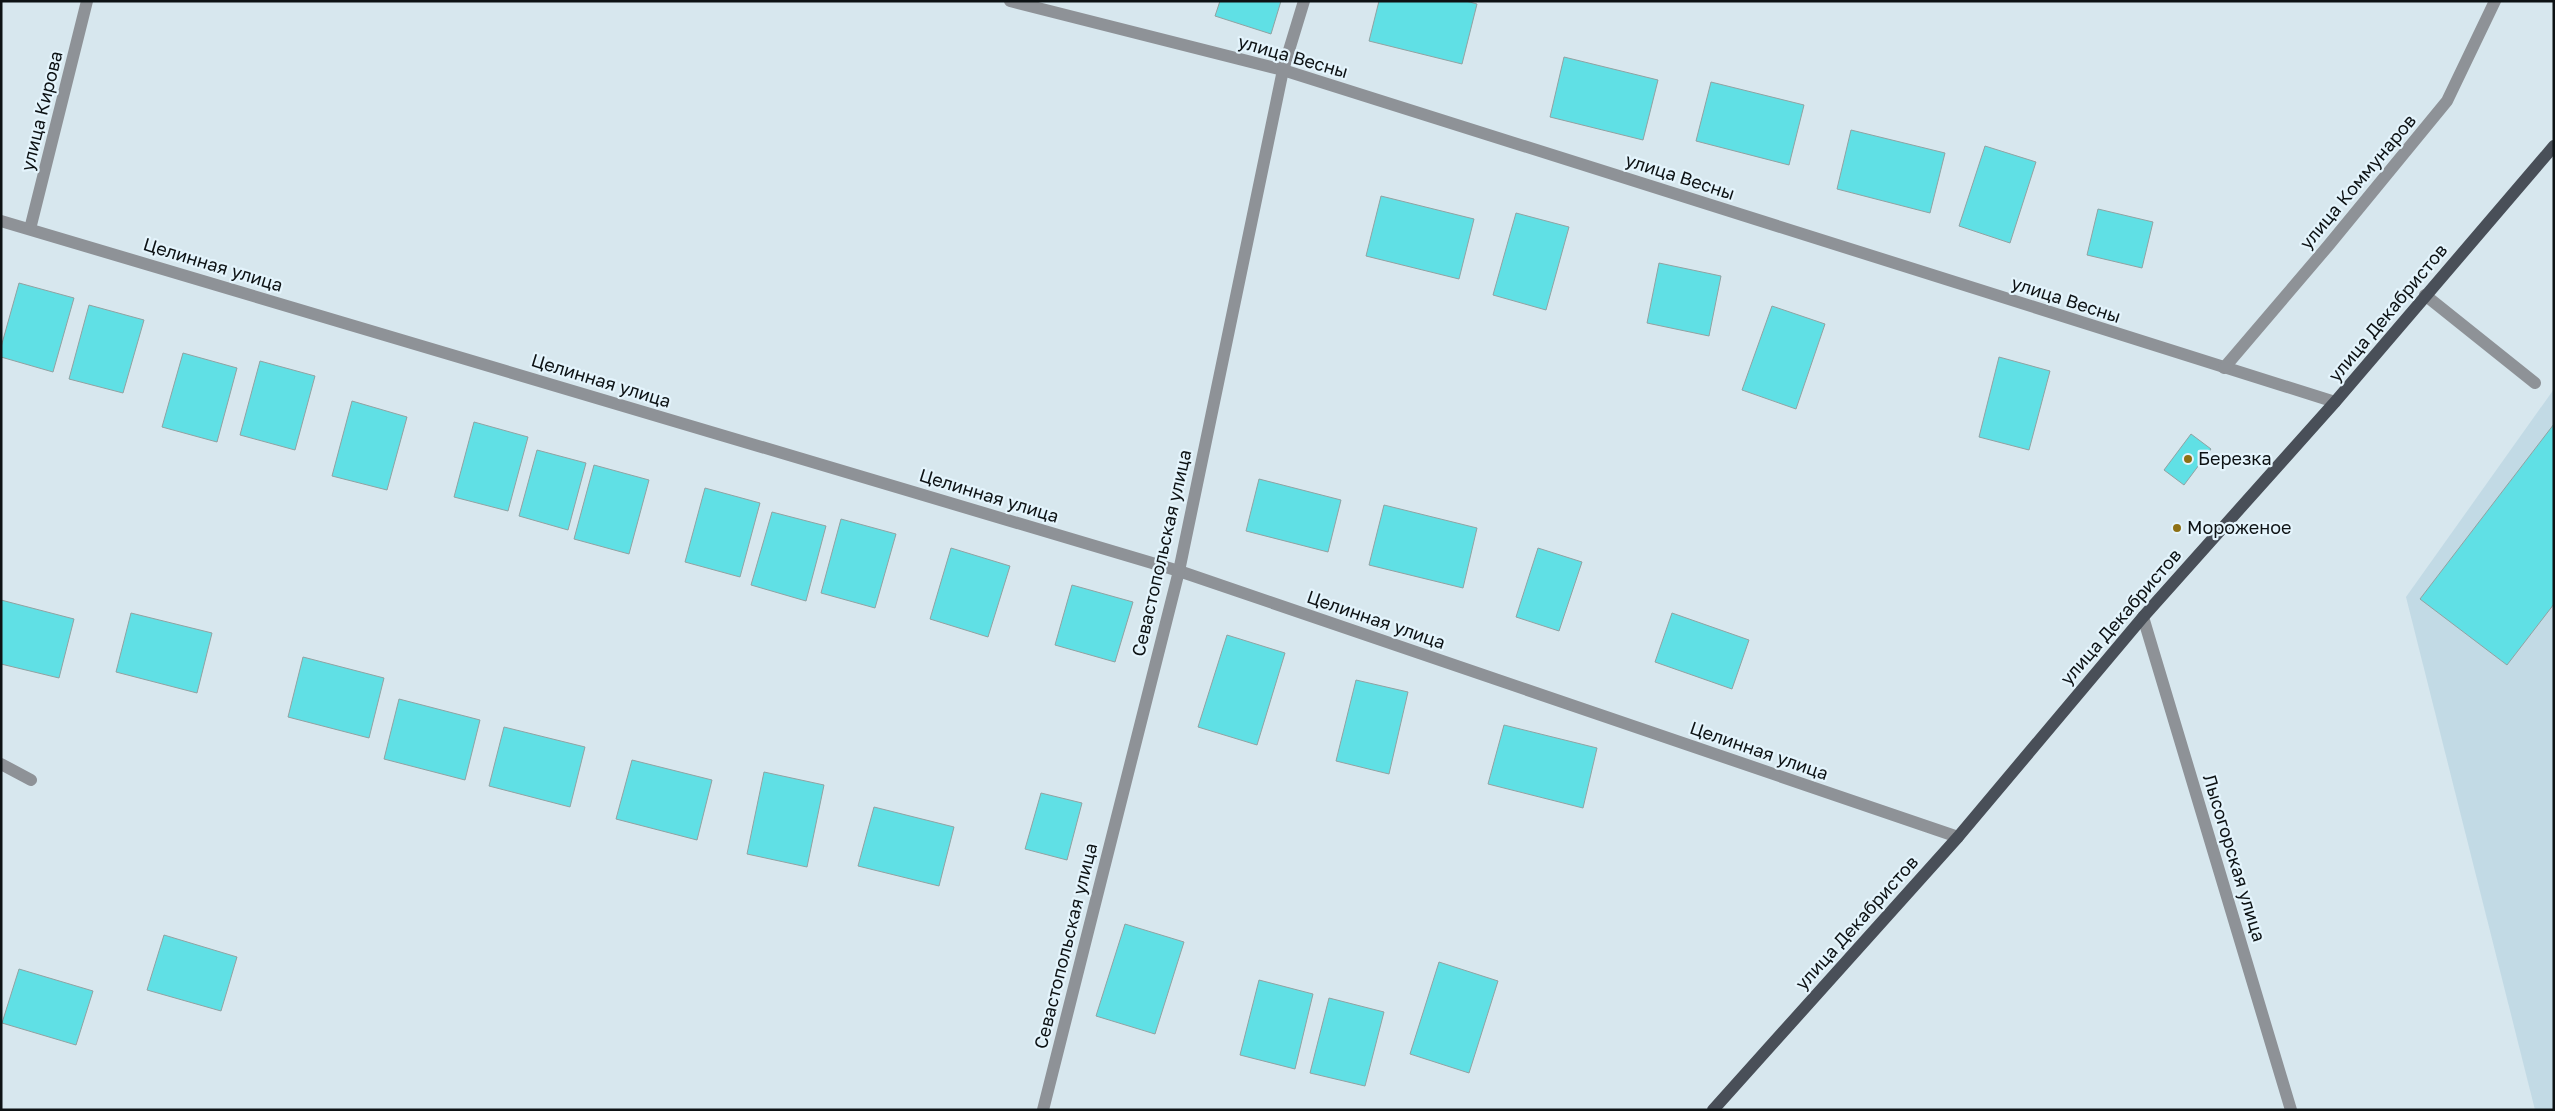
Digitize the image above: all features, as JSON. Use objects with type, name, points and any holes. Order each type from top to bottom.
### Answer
[{"type":"main road","name":"улица Декабристов","points":[[1713,1110],[1958,837],[2143,617],[2335,402],[2554,146]]},
{"type":"street","name":"улица Кирова","points":[[30,229],[87,1]]},
{"type":"street","name":"улица Весны","points":[[1010,1],[1283,70],[2335,402]]},
{"type":"street","name":"Севастопольская улица","points":[[1043,1110],[1179,571],[1283,70],[1304,1]]},
{"type":"street","name":"улица Коммунаров","points":[[2224,368],[2328,246],[2447,101],[2495,1]]},
{"type":"street","name":"Целинная улица","points":[[1,220],[1179,571],[1958,837]]},
{"type":"street","points":[[2425,295],[2535,383]]},
{"type":"street","name":"Лысогорская улица","points":[[2143,617],[2291,1110]]},
{"type":"street","points":[[1,764],[30,780]]},
{"type":"shaded area","points":[[2554,389],[2554,1110],[2535,1110],[2406,597]]},
{"type":"building","points":[[1220,1],[1281,1],[1271,34],[1215,16]]},
{"type":"building","points":[[1379,1],[1466,1],[1477,4],[1462,64],[1369,41]]},
{"type":"building","points":[[1564,57],[1658,80],[1643,140],[1550,117]]},
{"type":"building","points":[[1711,82],[1804,105],[1789,165],[1696,141]]},
{"type":"building","points":[[1851,130],[1945,153],[1930,213],[1837,189]]},
{"type":"building","points":[[1985,146],[2036,162],[2010,243],[1959,226]]},
{"type":"building","points":[[1381,196],[1474,219],[1459,279],[1366,256]]},
{"type":"building","points":[[2098,209],[2153,222],[2142,268],[2087,255]]},
{"type":"building","points":[[1516,213],[1569,227],[1546,310],[1493,295]]},
{"type":"building","points":[[1659,263],[1721,276],[1709,336],[1647,323]]},
{"type":"building","points":[[19,283],[74,298],[53,372],[1,357],[1,347]]},
{"type":"building","points":[[89,305],[144,320],[123,393],[69,379]]},
{"type":"building","points":[[1772,306],[1825,324],[1796,409],[1742,390]]},
{"type":"building","points":[[183,353],[237,368],[217,442],[162,427]]},
{"type":"building","points":[[1999,357],[2050,371],[2029,450],[1979,437]]},
{"type":"building","points":[[260,361],[315,376],[295,450],[240,435]]},
{"type":"building","points":[[352,401],[407,417],[387,490],[332,476]]},
{"type":"building","points":[[474,422],[528,437],[508,511],[454,497]]},
{"type":"building","points":[[2554,424],[2554,604],[2507,665],[2420,599]]},
{"type":"building","name":"Березка","points":[[2191,434],[2211,449],[2184,485],[2164,470]]},
{"type":"building","points":[[537,450],[586,463],[568,530],[519,516]]},
{"type":"building","points":[[594,465],[649,480],[629,554],[574,539]]},
{"type":"building","points":[[1259,479],[1341,500],[1328,552],[1246,531]]},
{"type":"building","points":[[705,488],[760,503],[740,577],[685,562]]},
{"type":"building","points":[[1384,505],[1477,528],[1463,588],[1369,565]]},
{"type":"building","points":[[772,512],[826,526],[806,601],[751,585]]},
{"type":"building","points":[[841,519],[896,534],[875,608],[821,593]]},
{"type":"building","points":[[951,548],[1010,566],[988,637],[930,619]]},
{"type":"building","points":[[1538,548],[1582,562],[1559,631],[1516,617]]},
{"type":"building","points":[[1072,585],[1133,602],[1115,662],[1055,645]]},
{"type":"building","points":[[1,600],[74,619],[59,678],[1,664]]},
{"type":"building","points":[[131,613],[212,633],[197,693],[116,672]]},
{"type":"building","points":[[1672,613],[1749,640],[1732,689],[1655,662]]},
{"type":"building","points":[[1227,635],[1285,653],[1257,745],[1198,727]]},
{"type":"building","points":[[303,657],[384,678],[369,738],[288,717]]},
{"type":"building","points":[[1356,680],[1408,692],[1389,774],[1336,761]]},
{"type":"building","points":[[399,699],[480,720],[465,780],[384,759]]},
{"type":"building","points":[[1504,725],[1597,748],[1583,808],[1488,784]]},
{"type":"building","points":[[504,727],[585,747],[570,807],[489,786]]},
{"type":"building","points":[[632,760],[712,780],[697,840],[616,819]]},
{"type":"building","points":[[764,772],[824,785],[807,867],[747,854]]},
{"type":"building","points":[[1041,793],[1082,803],[1067,860],[1025,849]]},
{"type":"building","points":[[874,807],[954,827],[939,886],[858,866]]},
{"type":"building","points":[[1125,924],[1184,942],[1155,1034],[1096,1016]]},
{"type":"building","points":[[164,935],[237,957],[221,1011],[147,990]]},
{"type":"building","points":[[1439,962],[1498,981],[1469,1073],[1410,1054]]},
{"type":"building","points":[[19,969],[93,991],[76,1045],[2,1023]]},
{"type":"building","points":[[1259,980],[1313,994],[1295,1069],[1240,1055]]},
{"type":"building","points":[[1329,998],[1384,1012],[1365,1086],[1310,1073]]},
{"type":"place","name":"Березка","points":[[2188,459]]},
{"type":"place","name":"Мороженое","points":[[2177,528]]}]
